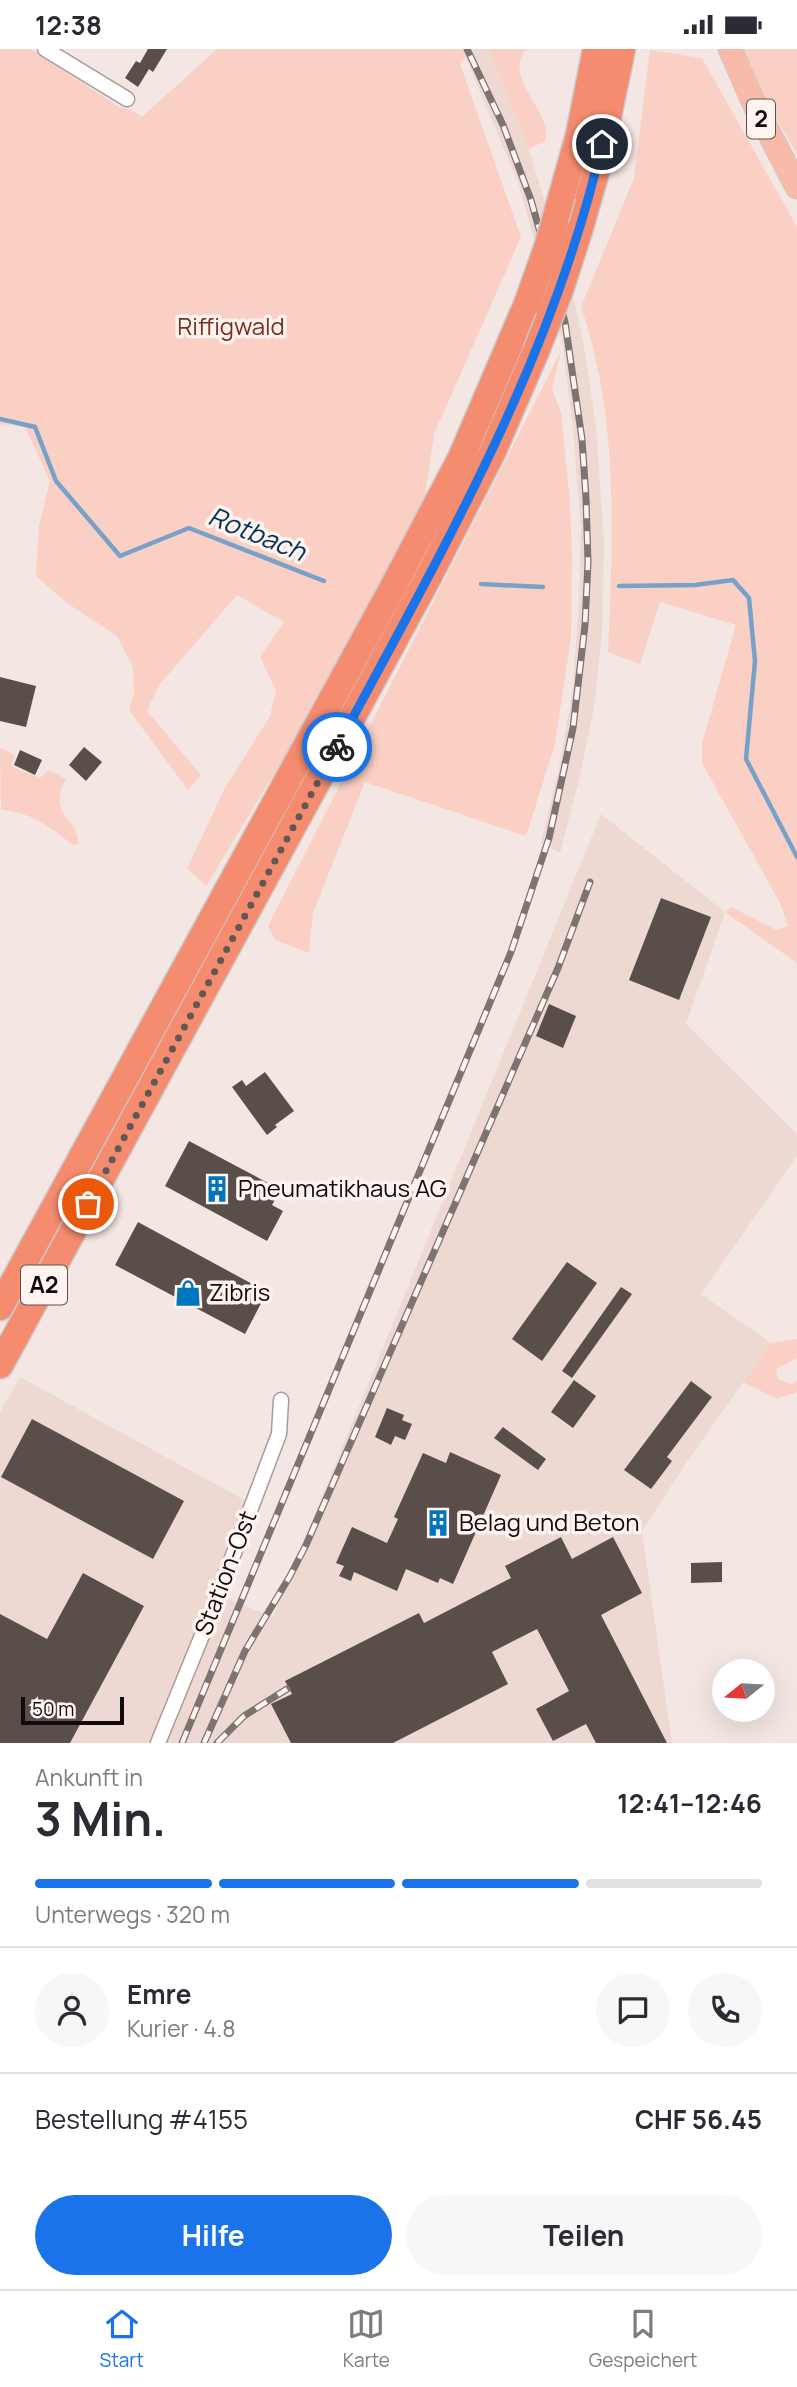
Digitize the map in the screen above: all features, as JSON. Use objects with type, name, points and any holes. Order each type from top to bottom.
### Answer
[{"type":"highway","name":"A2","points":[[0,1365],[354,716],[472,464],[548,245],[579,135],[596,49]]},
{"type":"highway","name":"A2","points":[[0,1307],[330,703],[536,351],[579,231],[597,165],[622,49]]},
{"type":"main road","name":"2","points":[[730,49],[756,108],[797,187]]},
{"type":"street","points":[[46,49],[128,99]]},
{"type":"street","name":"Station-Ost","points":[[158,1743],[212,1611],[279,1434],[281,1401]]},
{"type":"shaded area","points":[[462,49],[488,49],[529,149],[575,304],[596,425],[604,543],[602,632],[594,708],[560,853],[541,843],[559,768],[573,687],[581,528],[573,429],[562,340],[518,182]]},
{"type":"shaded area","points":[[601,814],[725,912],[686,1024],[797,1134],[797,1156],[701,1294],[771,1343],[688,1460],[642,1531],[672,1743],[0,1743],[0,1412],[20,1377],[257,1507],[224,1597],[273,1617]]},
{"type":"green space","name":"Riffigwald","points":[[0,49],[31,49],[119,107],[142,117],[217,49],[462,49],[466,56],[460,64],[521,237],[434,434],[423,509],[318,701],[206,886],[187,868],[224,790],[270,716],[276,690],[260,657],[284,622],[237,595],[159,685],[147,711],[201,775],[188,790],[129,710],[134,694],[133,667],[117,636],[67,603],[36,576],[39,525],[50,481],[25,427],[0,424]]},
{"type":"green space","points":[[488,49],[527,49],[520,60],[520,71],[523,83],[543,119],[545,141],[529,149]]},
{"type":"green space","points":[[740,49],[797,49],[797,154],[745,65]]},
{"type":"green space","points":[[650,50],[702,58],[797,227],[797,963],[725,912],[731,907],[776,930],[788,926],[780,903],[702,763],[702,743],[736,625],[660,602],[640,664],[608,652],[612,521],[608,434],[602,391],[581,307],[634,178]]},
{"type":"green space","points":[[561,351],[552,389],[561,413],[570,503],[571,637],[555,744],[526,836],[365,782],[313,913],[309,953],[275,940],[268,926]]},
{"type":"green space","points":[[0,748],[15,755],[11,766],[40,778],[48,770],[66,779],[61,791],[61,809],[74,828],[78,844],[73,845],[31,817],[1,810]]},
{"type":"green space","points":[[797,1339],[797,1358],[776,1369],[778,1379],[791,1384],[797,1381],[797,1392],[777,1399],[743,1382],[771,1343]]},
{"type":"building","points":[[148,49],[167,49],[153,72],[149,69],[138,87],[125,78],[136,61],[140,63]]},
{"type":"building","points":[[0,677],[36,686],[26,727],[0,721]]},
{"type":"building","points":[[84,747],[102,762],[86,781],[69,765]]},
{"type":"building","points":[[20,750],[42,760],[35,775],[14,765]]},
{"type":"building","points":[[661,898],[711,917],[679,1000],[629,980]]},
{"type":"building","points":[[549,1004],[576,1016],[563,1048],[536,1036]]},
{"type":"building","points":[[265,1072],[294,1111],[275,1125],[277,1127],[267,1135],[232,1087],[242,1080],[246,1086]]},
{"type":"building","name":"Pneumatikhaus AG","points":[[189,1141],[268,1183],[263,1191],[276,1198],[272,1205],[283,1211],[267,1241],[165,1186]]},
{"type":"building","points":[[138,1222],[267,1292],[245,1334],[115,1265]]},
{"type":"building","points":[[567,1262],[597,1283],[542,1361],[512,1339]]},
{"type":"building","points":[[621,1287],[632,1294],[572,1378],[562,1371]]},
{"type":"building","points":[[574,1380],[596,1396],[573,1428],[551,1412]]},
{"type":"building","points":[[691,1381],[712,1397],[667,1457],[672,1461],[651,1489],[624,1470]]},
{"type":"building","points":[[387,1408],[404,1415],[402,1420],[412,1424],[405,1440],[395,1436],[391,1445],[375,1437]]},
{"type":"building","points":[[32,1419],[184,1501],[153,1559],[1,1477]]},
{"type":"building","points":[[503,1427],[546,1459],[538,1470],[494,1438]]},
{"type":"building","name":"Belag und Beton","points":[[450,1452],[501,1475],[453,1584],[440,1578],[438,1583],[406,1569],[397,1591],[354,1572],[351,1581],[339,1576],[344,1566],[336,1563],[352,1527],[387,1543],[398,1519],[394,1517],[423,1453],[446,1463]]},
{"type":"building","points":[[561,1537],[572,1559],[613,1537],[642,1593],[601,1615],[667,1743],[596,1743],[586,1724],[553,1741],[536,1709],[569,1691],[537,1629],[492,1652],[508,1684],[393,1743],[291,1743],[271,1704],[292,1694],[285,1681],[419,1613],[424,1623],[511,1578],[505,1566]]},
{"type":"building","points":[[722,1562],[722,1582],[691,1583],[691,1563]]},
{"type":"building","points":[[83,1573],[144,1606],[70,1743],[0,1743],[0,1614],[47,1639]]},
{"type":"waterway","name":"Rotbach","points":[[0,419],[35,427],[56,481],[120,556],[189,528],[324,581]]},
{"type":"waterway","name":"Rotbach","points":[[619,586],[695,585],[733,580],[749,598],[755,661],[746,759],[797,857]]},
{"type":"waterway","name":"Rotbach","points":[[481,584],[543,587]]},
{"type":"railway","points":[[182,1743],[511,952],[549,838],[573,728],[585,625],[588,562],[582,439],[565,322],[531,200],[503,125],[467,49]]},
{"type":"railway","points":[[204,1743],[245,1651],[306,1545],[558,968],[590,882]]},
{"type":"railway","points":[[217,1743],[244,1716],[287,1689]]},
{"type":"way so far","points":[[88,1204],[337,747]]},
{"type":"place","name":"Pneumatikhaus AG","points":[[217,1189]]},
{"type":"place","name":"Zibris","points":[[188,1293]]},
{"type":"place","name":"Belag und Beton","points":[[438,1523]]},
{"type":"route","points":[[337,747],[493,451],[559,293],[602,144]]}]
